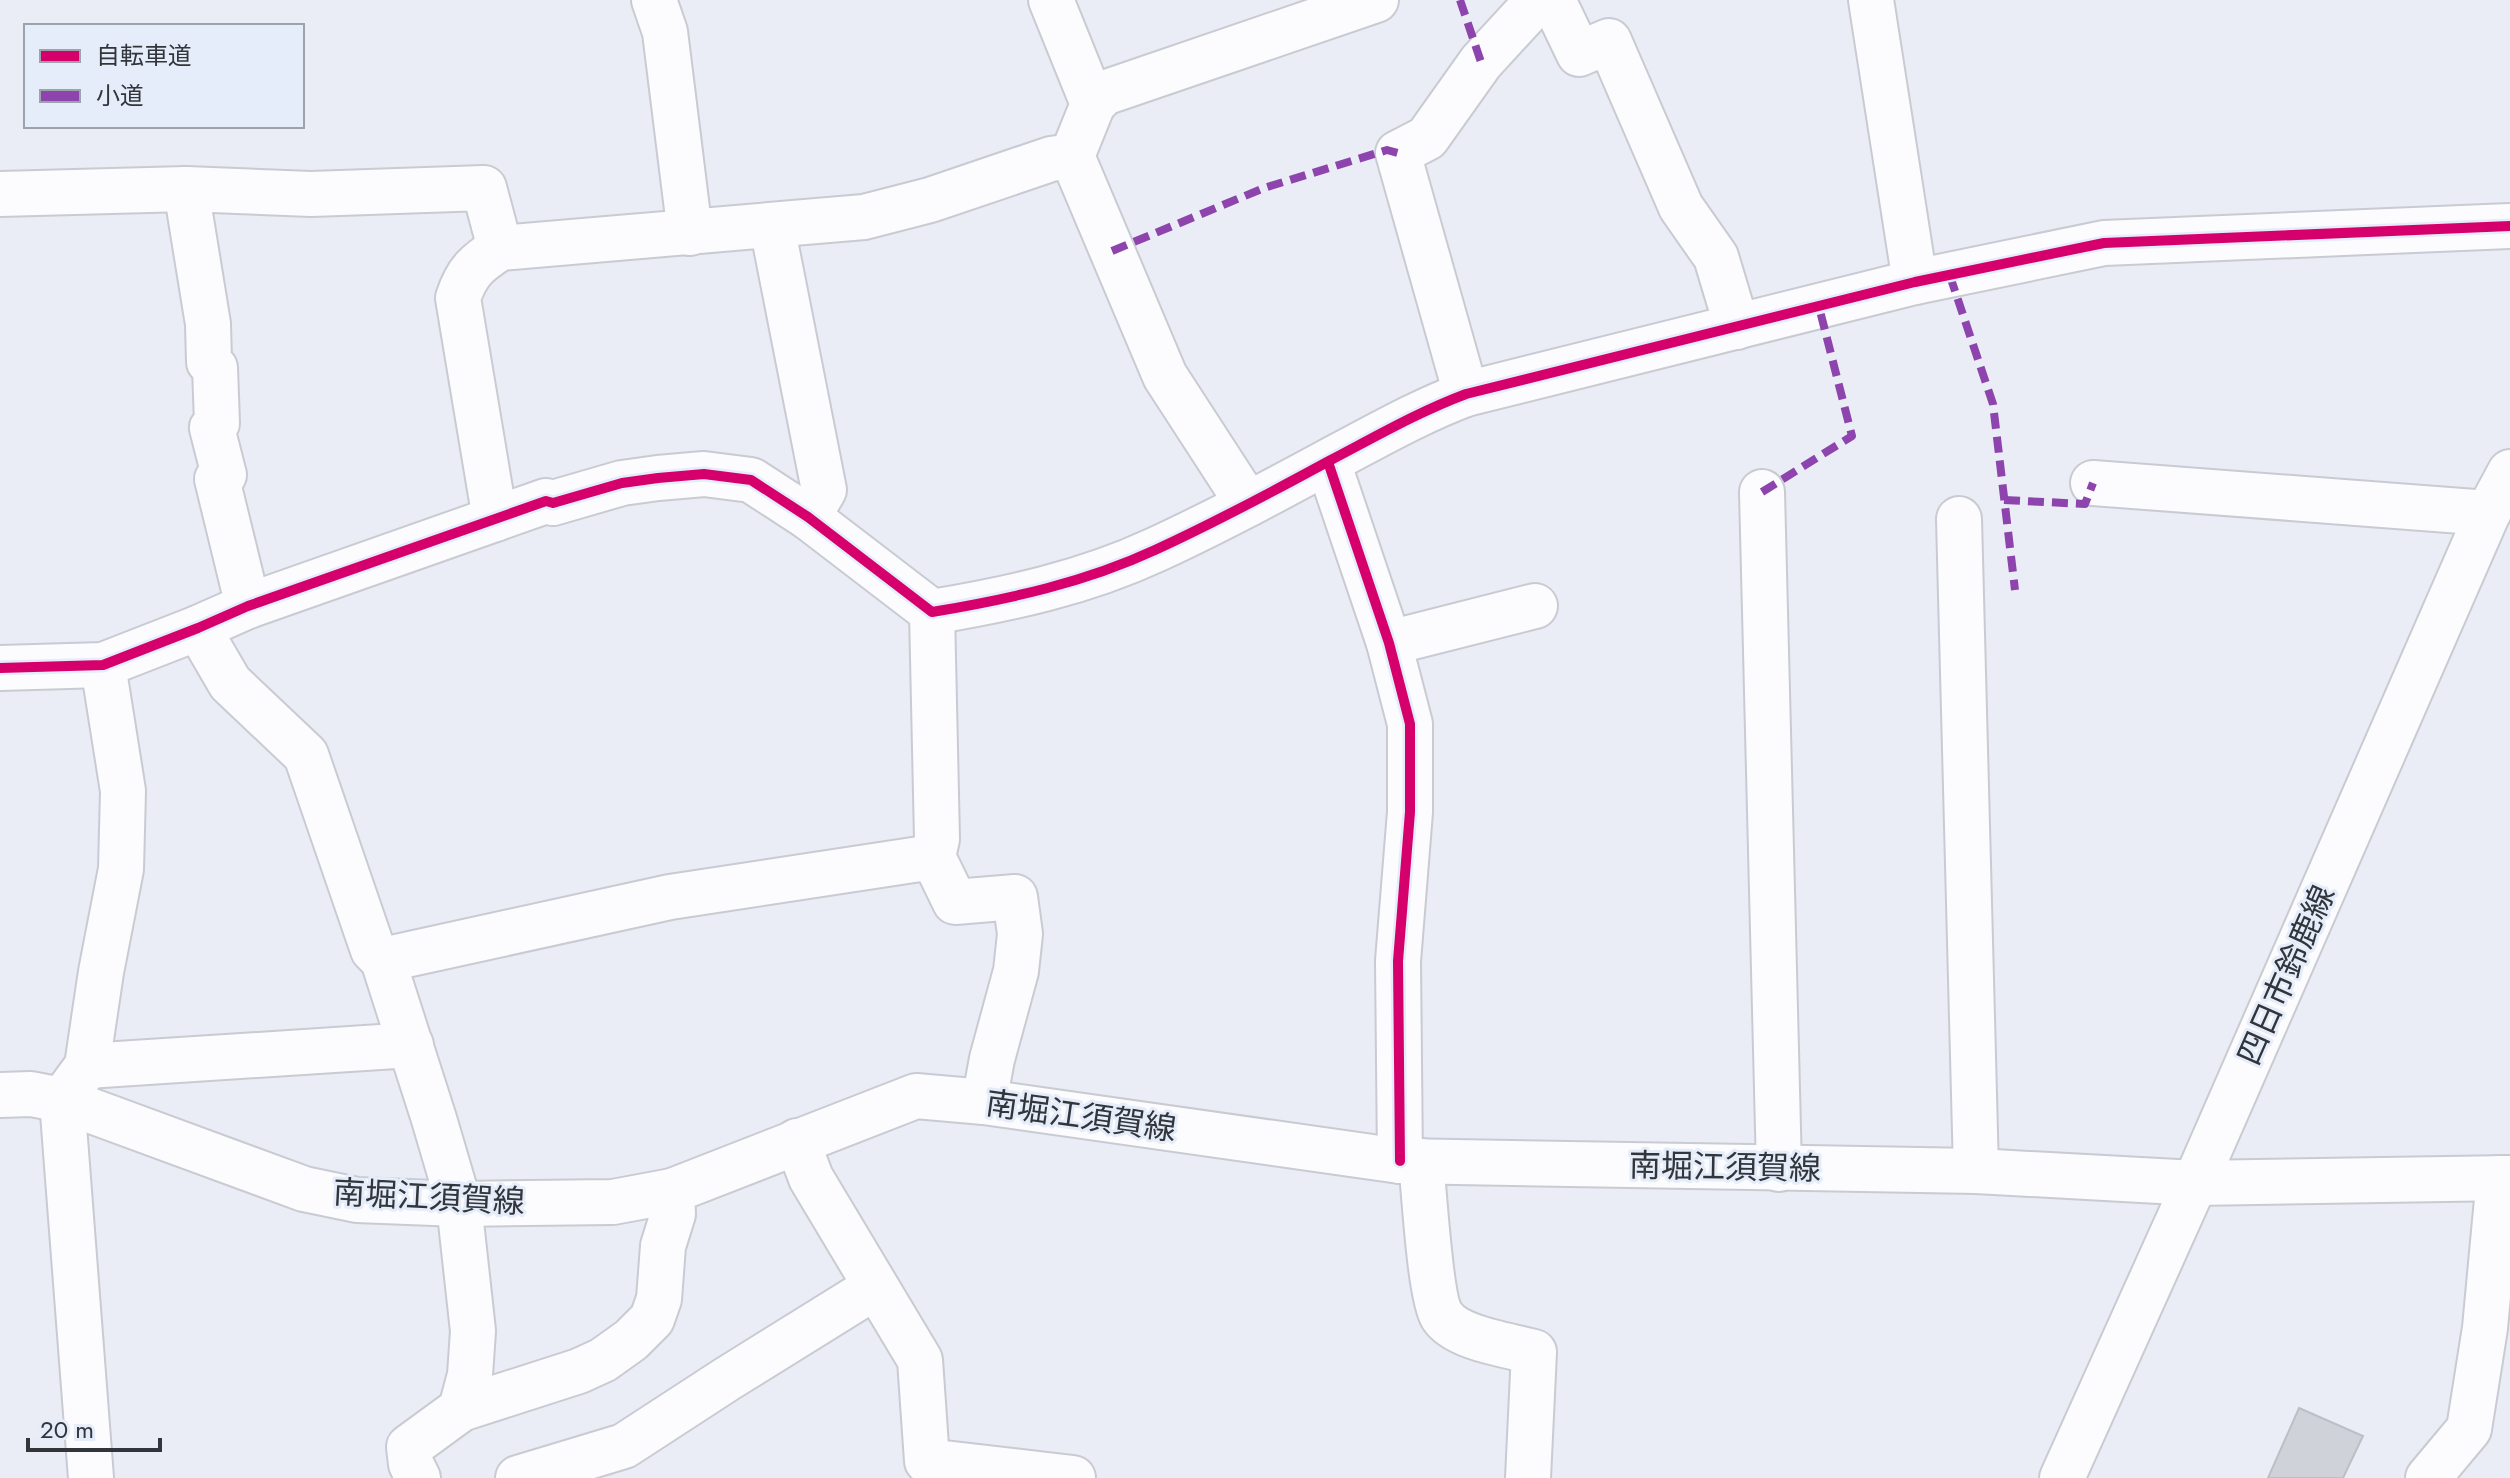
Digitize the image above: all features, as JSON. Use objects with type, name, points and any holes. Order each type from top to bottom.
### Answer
[{"type":"street","points":[[654,0],[665,32],[690,233]]},
{"type":"street","points":[[1051,0],[1093,104]]},
{"type":"street","points":[[1248,504],[1165,376],[1072,156],[1093,104],[1104,93],[1376,0]]},
{"type":"street","points":[[1466,394],[1398,153],[1427,138],[1481,62],[1538,0]]},
{"type":"street","points":[[1553,0],[1579,54],[1609,41],[1681,207],[1716,257],[1737,327]]},
{"type":"street","points":[[1871,0],[1915,282]]},
{"type":"street","points":[[495,519],[458,298],[465,279],[479,262],[500,248],[864,217],[930,200],[1051,159],[1072,156]]},
{"type":"street","points":[[0,194],[186,189],[311,194],[484,188],[500,248]]},
{"type":"street","points":[[186,189],[208,324],[209,362],[215,368],[217,423],[212,428],[224,475],[217,479],[248,606]]},
{"type":"street","points":[[772,226],[824,490],[808,517]]},
{"type":"street","points":[[0,668],[103,665],[248,606],[546,501],[553,503],[622,483],[704,474],[751,480],[808,517],[932,612],[1050,590],[1153,551],[1425,409],[1466,394],[1915,282],[2104,243],[2510,226]]},
{"type":"street","points":[[1328,462],[1389,643],[1410,724],[1411,768],[1398,961],[1411,1161],[1433,1280],[1442,1316],[1464,1334],[1534,1352],[1528,1478]]},
{"type":"street","name":"四日市鈴鹿線","points":[[2062,1478],[2195,1183],[2488,513],[2510,472]]},
{"type":"street","points":[[2093,483],[2488,513]]},
{"type":"street","points":[[1762,492],[1779,1169]]},
{"type":"street","points":[[1959,519],[1976,1171]]},
{"type":"street","points":[[1389,643],[1535,606]]},
{"type":"street","points":[[932,612],[935,848],[955,902],[1015,897],[1020,934],[1016,971],[992,1059],[984,1102]]},
{"type":"street","points":[[198,628],[230,683],[306,755],[373,950],[383,960],[459,1204],[473,1331],[470,1375],[461,1409]]},
{"type":"street","points":[[91,1478],[74,1083],[101,972],[121,869],[123,791],[103,665]]},
{"type":"street","points":[[383,960],[504,936],[587,914],[670,897],[935,848]]},
{"type":"street","points":[[74,1083],[411,1045]]},
{"type":"street","name":"南堀江須賀線","points":[[0,1095],[31,1094],[74,1083],[304,1189],[357,1200],[459,1204],[613,1202],[672,1191],[916,1096],[984,1102],[1411,1161],[1976,1171],[2195,1183],[2505,1178]]},
{"type":"street","points":[[797,1141],[811,1178],[920,1360],[923,1469],[1073,1478]]},
{"type":"street","points":[[2428,1478],[2469,1429],[2505,1178]]},
{"type":"street","points":[[405,1473],[409,1447],[461,1409],[591,1365],[631,1340],[652,1319],[659,1299],[663,1246],[673,1214],[672,1191]]},
{"type":"street","points":[[518,1478],[624,1446],[875,1287]]},
{"type":"building","points":[[2299,1408],[2363,1436],[2343,1478],[2268,1478]]},
{"type":"marked path","points":[[1460,0],[1481,62]]},
{"type":"marked path","points":[[1112,251],[1264,188],[1387,150],[1398,153]]},
{"type":"marked path","points":[[1950,276],[1993,404],[2015,590]]},
{"type":"marked path","points":[[1762,492],[1852,436],[1819,307]]},
{"type":"marked path","points":[[2004,500],[2085,504],[2093,483]]},
{"type":"cycle path","points":[[0,668],[103,665],[248,606],[546,501],[553,503],[622,483],[704,474],[751,480],[808,517],[932,612],[961,607],[1046,588],[1128,562],[1221,518],[1414,417],[1466,394],[1915,282],[2104,243],[2510,226]]},
{"type":"cycle path","points":[[1328,462],[1389,643],[1410,724],[1410,812],[1398,961],[1400,1161]]}]
